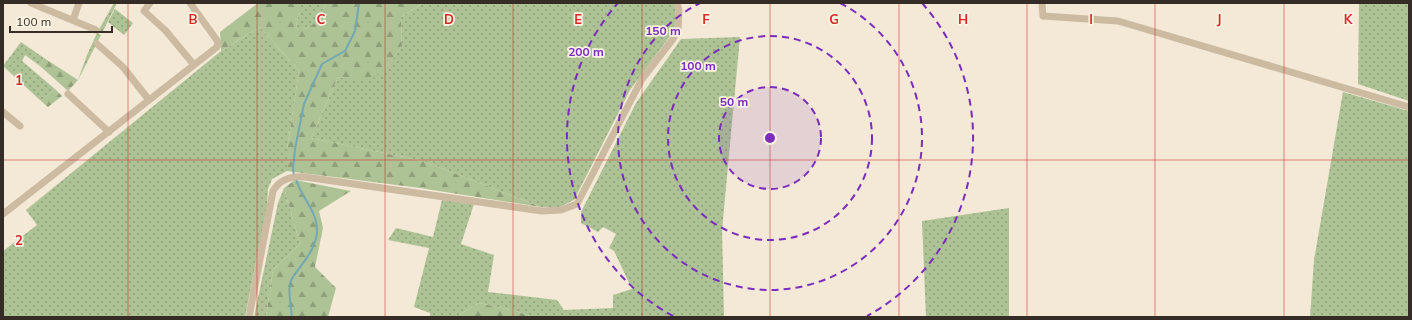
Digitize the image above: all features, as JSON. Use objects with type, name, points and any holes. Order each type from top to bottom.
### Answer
[{"type":"street","points":[[30,3],[96,30]]},
{"type":"street","points":[[73,20],[79,3]]},
{"type":"street","points":[[150,3],[144,11],[166,31],[194,65]]},
{"type":"street","points":[[3,214],[217,47],[218,43],[216,38],[190,3]]},
{"type":"street","points":[[250,317],[273,191],[282,181],[290,178],[299,176],[542,211],[561,210],[577,204],[642,79],[673,39],[678,29],[679,10],[677,3]]},
{"type":"street","points":[[1042,3],[1043,16],[1118,21],[1409,107]]},
{"type":"street","points":[[97,44],[123,67],[149,100]]},
{"type":"street","points":[[68,94],[109,132]]},
{"type":"street","points":[[3,112],[20,126]]},
{"type":"green space","points":[[114,3],[117,3],[102,33],[98,31]]},
{"type":"green space","points":[[258,3],[299,3],[296,27],[298,30],[303,30],[312,25],[327,3],[423,3],[401,17],[402,46],[387,66],[370,81],[338,77],[311,138],[423,161],[541,207],[420,188],[287,171],[287,149],[299,71],[260,27],[221,51],[220,32]]},
{"type":"green space","points":[[299,3],[327,3],[312,25],[303,30],[298,30],[296,27]]},
{"type":"green space","points":[[423,3],[674,3],[676,18],[673,32],[630,90],[574,200],[560,207],[541,207],[423,161],[311,138],[338,77],[370,80],[387,66],[402,46],[401,17]]},
{"type":"green space","points":[[1359,3],[1409,3],[1409,101],[1358,84]]},
{"type":"green space","points":[[115,9],[133,23],[124,35],[108,22]]},
{"type":"green space","points":[[260,27],[299,71],[287,149],[287,171],[272,179],[268,189],[267,207],[245,317],[3,317],[3,251],[37,225],[26,210],[221,51]]},
{"type":"green space","points":[[97,33],[101,35],[78,80],[87,55]]},
{"type":"green space","points":[[740,37],[722,230],[724,317],[533,317],[516,311],[479,303],[455,317],[430,317],[430,313],[414,307],[429,248],[388,240],[396,228],[433,237],[442,200],[474,204],[461,244],[494,255],[488,292],[557,300],[564,310],[613,308],[613,295],[632,289],[614,251],[609,248],[616,234],[603,227],[598,232],[581,223],[581,212],[636,103],[681,39]]},
{"type":"green space","points":[[21,42],[44,58],[40,66],[25,55],[22,61],[55,89],[41,101],[3,66]]},
{"type":"green space","points":[[44,58],[78,80],[68,91],[40,66]]},
{"type":"green space","points":[[55,89],[62,96],[48,107],[41,101]]},
{"type":"green space","points":[[1343,92],[1409,111],[1409,317],[1310,317],[1314,260]]},
{"type":"green space","points":[[295,180],[351,191],[319,211],[323,228],[315,267],[336,288],[328,317],[266,317],[273,270],[300,244],[284,188]]},
{"type":"green space","points":[[284,188],[300,244],[273,270],[266,317],[254,317],[278,203]]},
{"type":"green space","points":[[1009,208],[1009,317],[926,317],[922,221]]},
{"type":"green space","points":[[479,303],[516,311],[533,317],[455,317]]},
{"type":"waterway","points":[[294,175],[293,169],[295,149],[304,104],[322,64],[345,51],[355,31],[359,3]]},
{"type":"waterway","points":[[292,317],[289,295],[290,283],[315,243],[317,232],[315,218],[298,186],[296,179]]}]
